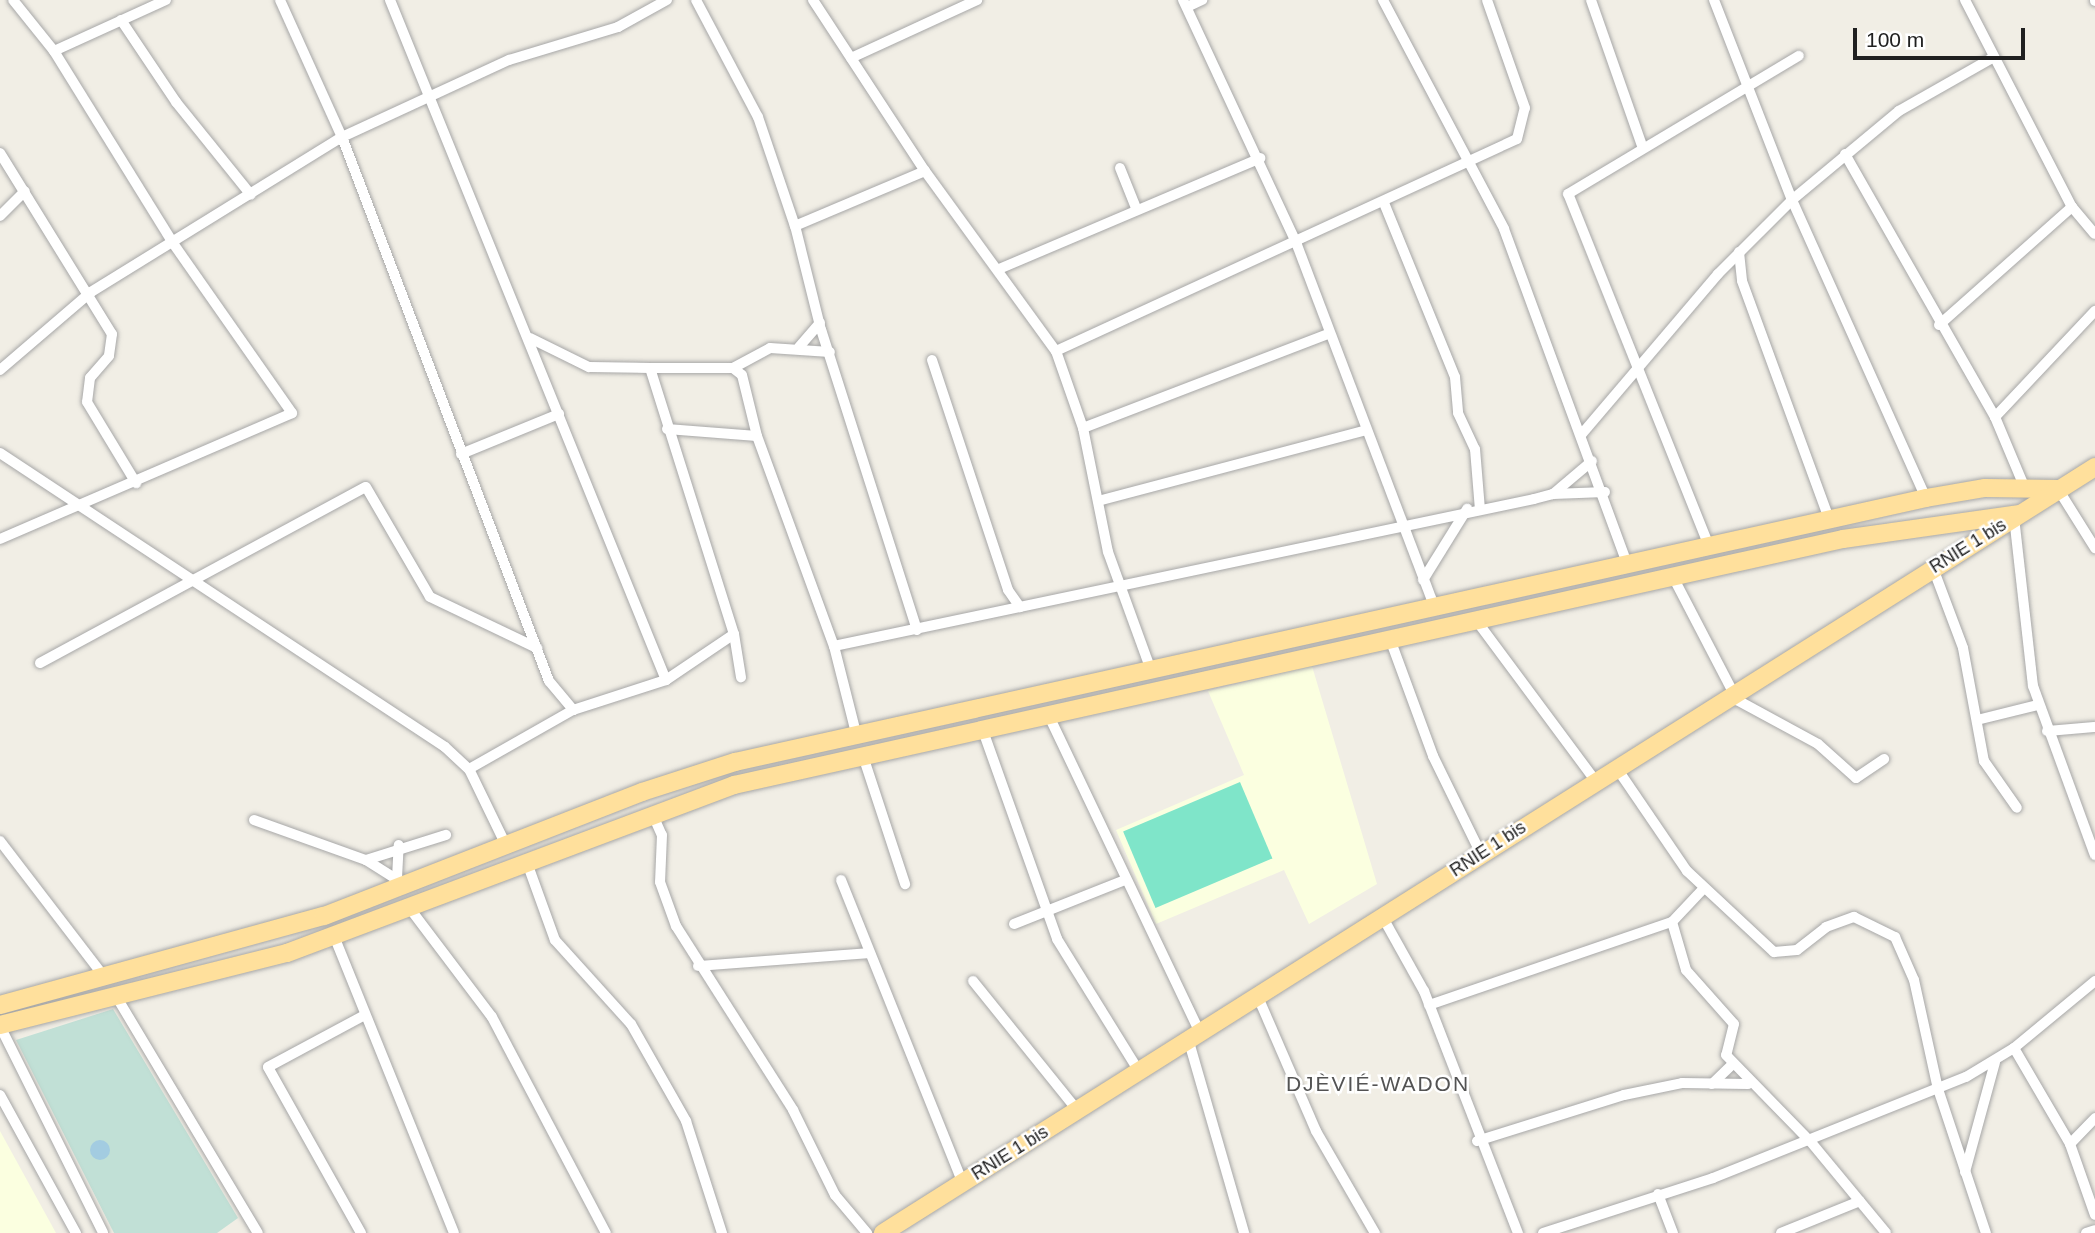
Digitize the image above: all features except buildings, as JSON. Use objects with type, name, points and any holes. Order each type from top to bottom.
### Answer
[{"type":"main road","name":"RNIE 1 bis","points":[[883,1233],[1195,1039],[1595,780],[2095,467]]},
{"type":"main road","points":[[0,1005],[107,981],[324,916],[401,881],[642,792],[856,733],[1926,498],[2024,486],[2058,489]]},
{"type":"main road","points":[[0,1025],[334,936],[526,860],[734,785],[1843,538],[2016,515]]},
{"type":"street","points":[[0,539],[82,507],[292,413],[173,243],[54,51],[13,0]]},
{"type":"street","points":[[54,51],[164,0]]},
{"type":"street","points":[[279,0],[342,137],[549,681],[573,710]]},
{"type":"street","points":[[390,0],[664,663],[666,680]]},
{"type":"street","points":[[0,370],[91,292],[342,137],[430,99],[509,60],[618,27],[667,0]]},
{"type":"street","points":[[696,0],[758,117],[795,226],[820,323],[916,630]]},
{"type":"street","points":[[813,0],[925,171],[999,269],[1056,351],[1083,428],[1108,552],[1124,586],[1151,670]]},
{"type":"street","points":[[851,58],[977,0]]},
{"type":"street","points":[[1202,0],[1185,4],[1260,158],[1297,245],[1328,334],[1434,606]]},
{"type":"street","points":[[1383,0],[1503,229],[1605,492],[1627,563]]},
{"type":"street","points":[[1056,351],[1297,245],[1517,139],[1525,123],[1521,91],[1487,0]]},
{"type":"street","points":[[1591,0],[1642,146]]},
{"type":"street","points":[[1714,0],[1744,86],[1792,200],[1926,498]]},
{"type":"street","points":[[1965,0],[2072,207],[2095,233]]},
{"type":"street","points":[[121,20],[176,103],[251,195]]},
{"type":"street","points":[[1709,546],[1569,194],[1642,146],[1799,56]]},
{"type":"street","points":[[1581,435],[1718,274],[1792,200],[1845,154],[1923,94],[1994,57]]},
{"type":"street","points":[[0,153],[91,292],[113,334],[112,347],[90,378],[87,401],[136,483]]},
{"type":"street","points":[[1845,154],[1939,325],[1995,417],[2024,486]]},
{"type":"street","points":[[999,269],[1136,208],[1260,158]]},
{"type":"street","points":[[1120,168],[1136,208]]},
{"type":"street","points":[[795,226],[925,171]]},
{"type":"street","points":[[0,216],[24,191]]},
{"type":"street","points":[[1384,203],[1455,377],[1458,413],[1475,449],[1480,510]]},
{"type":"street","points":[[1939,325],[2072,207]]},
{"type":"street","points":[[1739,252],[1742,281],[1829,519]]},
{"type":"street","points":[[1718,274],[1742,281]]},
{"type":"street","points":[[1995,417],[2095,311]]},
{"type":"street","points":[[799,347],[820,323]]},
{"type":"street","points":[[1083,428],[1328,334]]},
{"type":"street","points":[[530,338],[589,368],[733,368],[770,348],[799,347],[830,352]]},
{"type":"street","points":[[932,360],[1008,590],[1020,607]]},
{"type":"street","points":[[650,368],[667,429],[734,634],[741,677]]},
{"type":"street","points":[[733,368],[742,375],[757,436],[834,646],[856,733]]},
{"type":"street","points":[[461,454],[559,414]]},
{"type":"street","points":[[667,429],[757,436]]},
{"type":"street","points":[[1098,501],[1366,430]]},
{"type":"street","points":[[0,453],[445,747],[469,769],[505,843]]},
{"type":"street","points":[[1553,494],[1592,461]]},
{"type":"street","points":[[40,663],[366,487],[430,597],[537,648]]},
{"type":"street","points":[[2058,489],[2095,548]]},
{"type":"street","points":[[834,646],[1402,526],[1467,509],[1480,510],[1553,494],[1605,492]]},
{"type":"street","points":[[1423,580],[1467,509]]},
{"type":"street","points":[[2016,515],[2038,705],[2095,855]]},
{"type":"street","points":[[1933,568],[1963,648],[1990,773],[2017,808]]},
{"type":"street","points":[[1672,575],[1732,695],[1818,744],[1856,778],[1884,759]]},
{"type":"street","points":[[1001,612],[1008,590]]},
{"type":"street","points":[[1476,621],[1595,780]]},
{"type":"street","points":[[469,769],[573,710],[666,680],[734,634]]},
{"type":"street","points":[[1390,639],[1433,756],[1481,854]]},
{"type":"street","points":[[664,663],[679,671]]},
{"type":"street","points":[[1978,720],[2038,705]]},
{"type":"street","points":[[1048,714],[1195,1039],[1244,1233]]},
{"type":"street","points":[[2047,731],[2095,727]]},
{"type":"street","points":[[982,728],[1046,911],[1140,1073]]},
{"type":"street","points":[[863,756],[905,884]]},
{"type":"street","points":[[1616,767],[1703,889],[1774,952],[1797,950],[1826,928],[1854,917],[1895,937],[1914,979],[1938,1089],[1986,1233]]},
{"type":"street","points":[[651,813],[662,835],[660,882],[698,966],[793,1110],[835,1195],[867,1233]]},
{"type":"street","points":[[254,820],[366,860],[401,881]]},
{"type":"street","points":[[366,860],[399,845],[446,835]]},
{"type":"street","points":[[0,841],[107,981]]},
{"type":"street","points":[[399,845],[401,881]]},
{"type":"street","points":[[526,860],[555,940],[631,1024],[686,1121],[720,1229],[706,1233]]},
{"type":"street","points":[[841,880],[963,1183]]},
{"type":"street","points":[[1014,924],[1125,880]]},
{"type":"street","points":[[1429,1005],[1672,922],[1703,889]]},
{"type":"street","points":[[408,906],[492,1017],[606,1233]]},
{"type":"street","points":[[1382,916],[1429,1005],[1477,1141],[1518,1233]]},
{"type":"street","points":[[1672,922],[1686,970],[1734,1024],[1723,1051],[1748,1084],[1810,1141],[1885,1233]]},
{"type":"street","points":[[334,936],[363,1016],[454,1233]]},
{"type":"street","points":[[698,966],[869,953]]},
{"type":"street","points":[[973,981],[1078,1111]]},
{"type":"street","points":[[1543,1233],[1810,1141],[1938,1089],[1995,1062],[2095,981]]},
{"type":"street","points":[[116,996],[258,1233]]},
{"type":"street","points":[[1258,997],[1316,1131],[1375,1233]]},
{"type":"street","points":[[361,1233],[268,1067],[363,1016]]},
{"type":"street","points":[[0,1025],[67,1169],[103,1233]]},
{"type":"street","points":[[2014,1048],[2070,1144],[2095,1215]]},
{"type":"street","points":[[1965,1172],[1995,1062]]},
{"type":"street","points":[[1712,1084],[1733,1064]]},
{"type":"street","points":[[1477,1141],[1624,1095],[1682,1083],[1748,1084]]},
{"type":"street","points":[[0,1096],[76,1233]]},
{"type":"street","points":[[2070,1144],[2095,1118]]},
{"type":"street","points":[[47,1181],[67,1169]]},
{"type":"street","points":[[1658,1194],[1674,1233]]},
{"type":"street","points":[[1781,1233],[1860,1201]]},
{"type":"street","points":[[2086,1233],[2095,1230]]},
{"type":"shaded area","points":[[1312,666],[1377,884],[1309,924],[1284,870],[1156,924],[1116,830],[1244,775],[1208,691]]},
{"type":"shaded area","points":[[113,1009],[238,1218],[217,1233],[114,1233],[16,1040]]},
{"type":"shaded area","points":[[0,1131],[56,1233],[0,1233]]},
{"type":"shaded area","points":[[96,1140],[104,1140],[110,1150],[104,1160],[96,1160],[90,1154],[90,1146]]},
{"type":"green space","points":[[1240,782],[1272,858],[1156,908],[1123,832]]},
{"type":"district","name":"DJÈVIÉ-WADON","points":[[1378,1084]]}]
